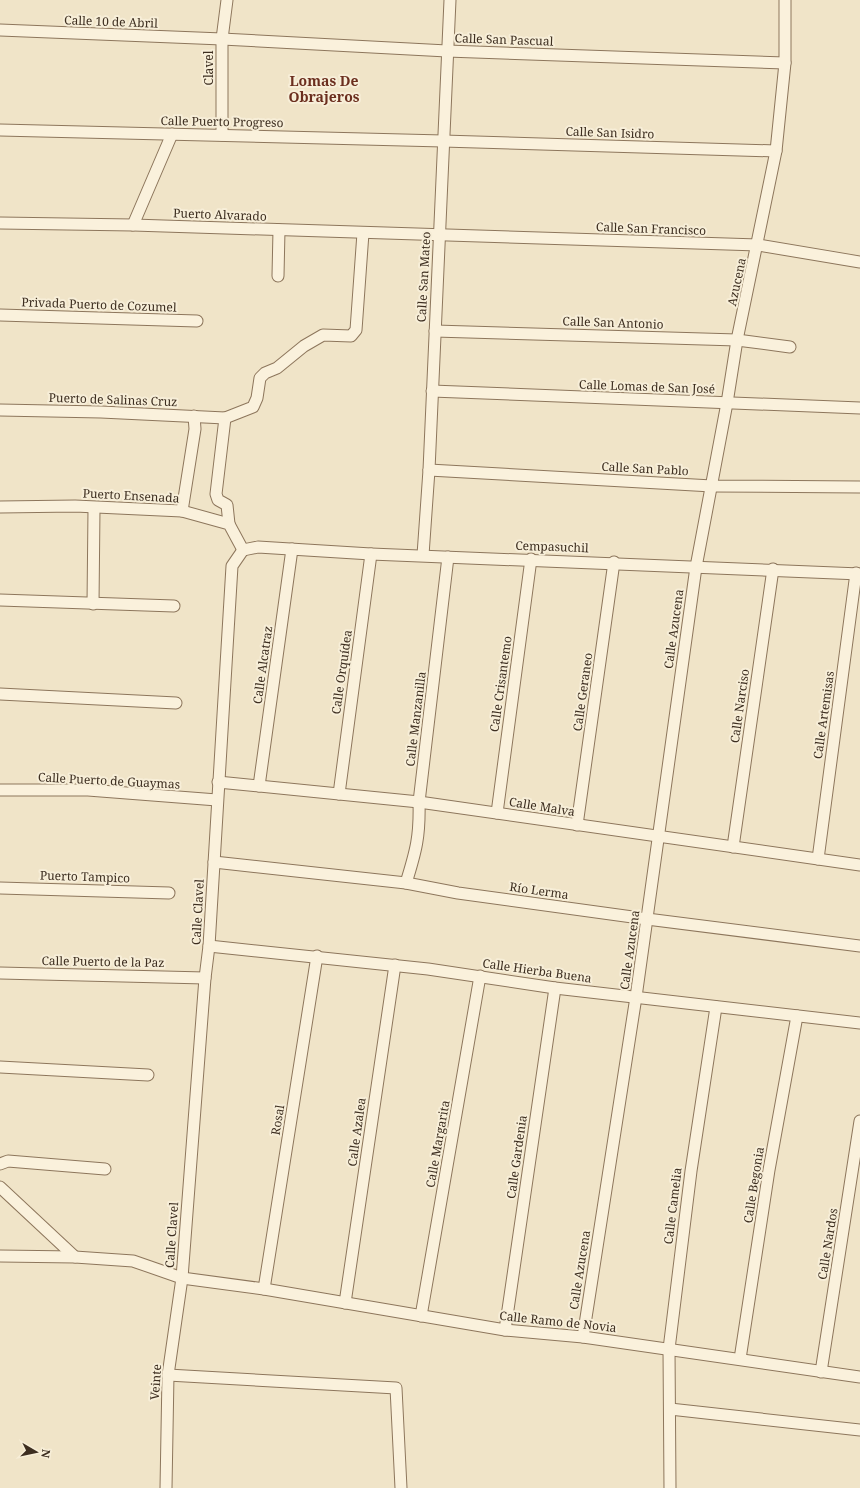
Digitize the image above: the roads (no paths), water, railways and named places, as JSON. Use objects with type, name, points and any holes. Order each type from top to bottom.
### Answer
[{"type":"street","name":"Clavel","points":[[222,135],[222,39],[227,0]]},
{"type":"street","name":"Calle San Mateo","points":[[423,555],[429,470],[450,0]]},
{"type":"street","name":"Azucena","points":[[696,567],[728,403],[737,340],[758,245],[776,151],[785,63],[785,0]]},
{"type":"street","name":"Calle 10 de Abril","points":[[0,30],[222,39]]},
{"type":"street","name":"Calle San Pascual","points":[[222,39],[447,52],[785,63]]},
{"type":"street","name":"Calle Puerto Progreso","points":[[0,130],[443,141]]},
{"type":"street","points":[[133,225],[172,134]]},
{"type":"street","name":"Calle San Isidro","points":[[443,141],[776,151]]},
{"type":"street","name":"Puerto Alvarado","points":[[0,222],[439,235]]},
{"type":"street","points":[[278,276],[279,230]]},
{"type":"street","points":[[243,550],[229,524],[227,505],[218,500],[216,494],[225,418],[253,408],[257,398],[260,378],[265,373],[278,368],[304,346],[323,335],[351,336],[356,330],[364,233]]},
{"type":"street","name":"Calle San Francisco","points":[[439,235],[758,245],[860,262]]},
{"type":"street","name":"Privada Puerto de Cozumel","points":[[0,315],[197,321]]},
{"type":"street","name":"Calle San Antonio","points":[[435,331],[737,340],[790,347]]},
{"type":"street","name":"Calle Lomas de San José","points":[[432,391],[860,408]]},
{"type":"street","name":"Puerto de Salinas Cruz","points":[[0,410],[225,418]]},
{"type":"street","points":[[182,511],[195,429],[194,416]]},
{"type":"street","name":"Calle San Pablo","points":[[429,470],[712,486],[860,487]]},
{"type":"street","name":"Puerto Ensenada","points":[[0,507],[75,506],[94,509],[182,511],[229,524]]},
{"type":"street","points":[[93,604],[94,509]]},
{"type":"street","name":"Cempasuchil","points":[[243,550],[258,547],[371,554],[614,562],[696,567],[858,573]]},
{"type":"street","name":"Calle Alcatraz","points":[[259,786],[292,549]]},
{"type":"street","name":"Calle Clavel","points":[[182,1278],[205,978],[209,946],[232,566],[243,550]]},
{"type":"street","name":"Calle Orquídea","points":[[339,794],[371,554]]},
{"type":"street","name":"Calle Manzanilla","points":[[406,883],[417,850],[420,830],[419,802],[448,556]]},
{"type":"street","name":"Calle Crisantemo","points":[[497,812],[531,559]]},
{"type":"street","name":"Calle Geraneo","points":[[578,826],[614,562]]},
{"type":"street","name":"Calle Azucena","points":[[583,1337],[636,997],[696,567]]},
{"type":"street","name":"Calle Narciso","points":[[733,847],[773,569]]},
{"type":"street","name":"Calle Artemisas","points":[[818,859],[858,573]]},
{"type":"street","points":[[0,600],[174,606]]},
{"type":"street","points":[[0,694],[176,703]]},
{"type":"street","name":"Calle Malva","points":[[218,782],[419,802],[497,812],[578,826],[658,835],[860,865]]},
{"type":"street","name":"Calle Puerto de Guaymas","points":[[0,790],[88,790],[217,800]]},
{"type":"street","name":"Río Lerma","points":[[214,862],[406,883],[458,893],[860,946]]},
{"type":"street","name":"Puerto Tampico","points":[[0,888],[169,893]]},
{"type":"street","name":"Calle Hierba Buena","points":[[209,946],[395,965],[480,976],[555,988],[860,1023]]},
{"type":"street","name":"Rosal","points":[[264,1289],[317,956]]},
{"type":"street","name":"Calle Azalea","points":[[345,1303],[395,965]]},
{"type":"street","name":"Calle Puerto de la Paz","points":[[0,973],[205,978]]},
{"type":"street","name":"Calle Margarita","points":[[421,1316],[480,976]]},
{"type":"street","name":"Calle Gardenia","points":[[505,1330],[555,988]]},
{"type":"street","name":"Calle Camelia","points":[[670,1488],[669,1349],[691,1171],[716,1007]]},
{"type":"street","name":"Calle Begonia","points":[[740,1359],[769,1170],[797,1016]]},
{"type":"street","points":[[0,1067],[148,1075]]},
{"type":"street","name":"Calle Nardos","points":[[821,1372],[860,1120]]},
{"type":"street","points":[[0,1164],[8,1162],[105,1169]]},
{"type":"street","points":[[0,1187],[75,1257]]},
{"type":"street","name":"Calle Ramo de Novia","points":[[0,1256],[75,1257],[132,1261],[182,1278],[264,1289],[505,1330],[583,1337],[860,1377]]},
{"type":"street","name":"Veinte","points":[[166,1488],[168,1374],[182,1278]]},
{"type":"street","points":[[168,1374],[396,1388],[401,1488]]},
{"type":"street","points":[[670,1409],[860,1430]]},
{"type":"district","name":"Lomas De Obrajeros","points":[[324,90]]}]
